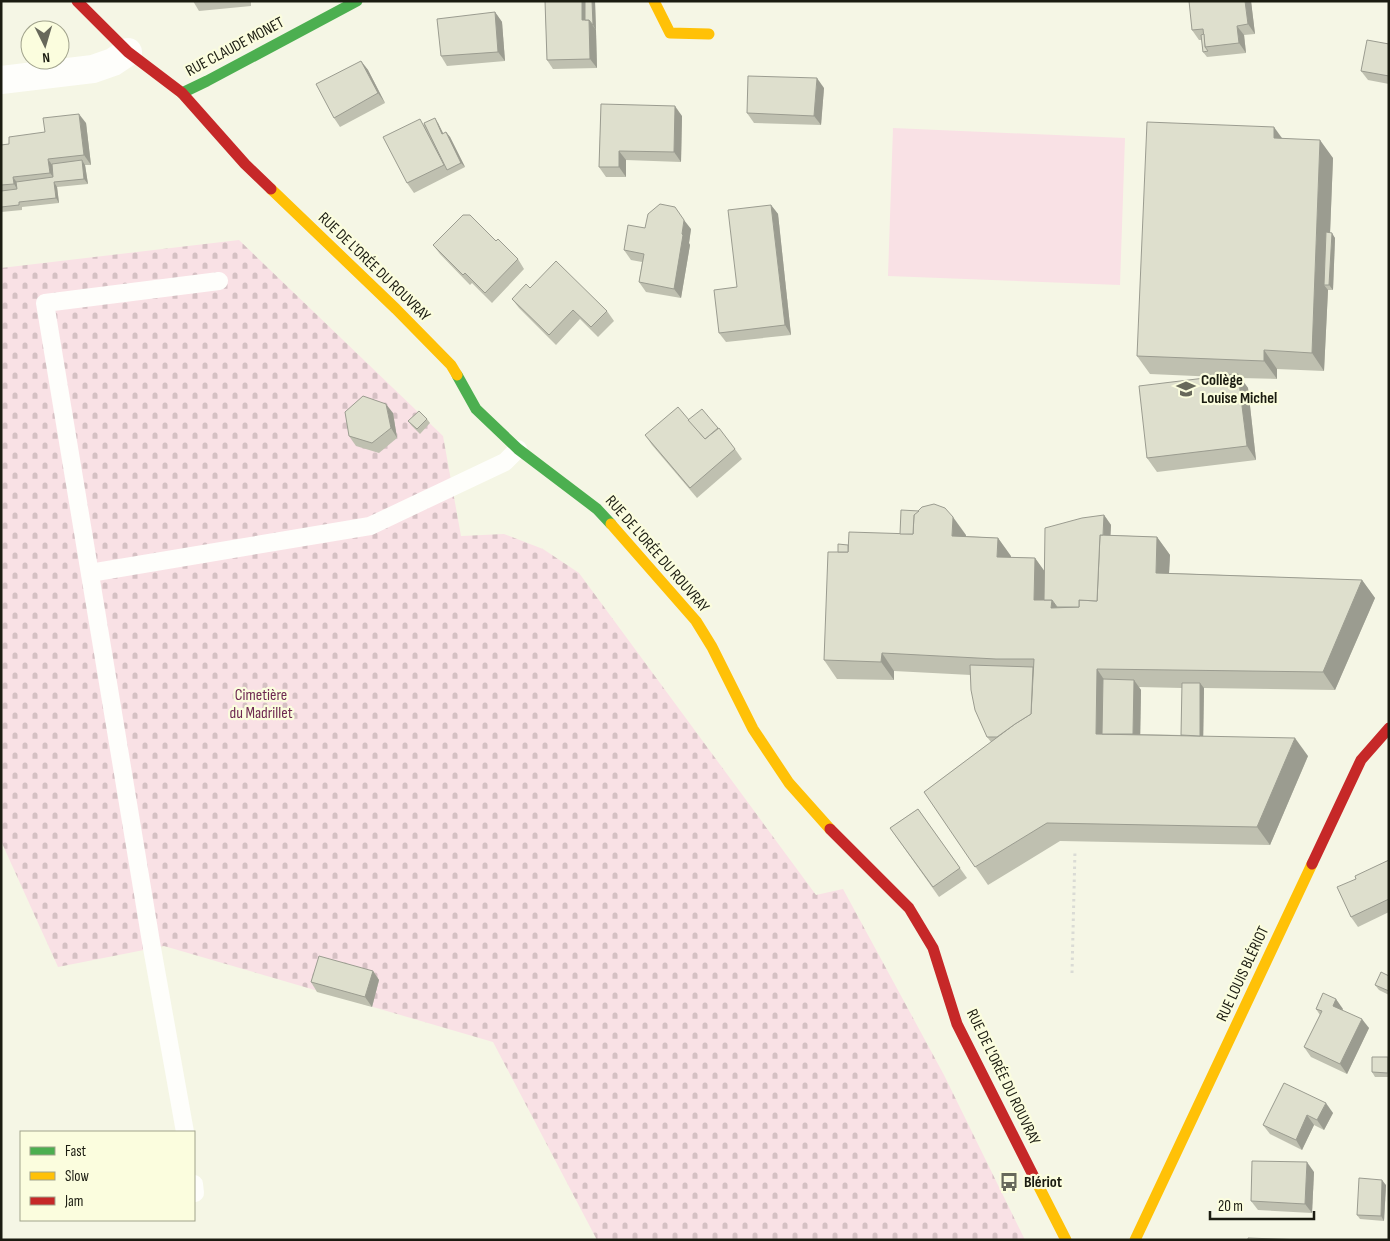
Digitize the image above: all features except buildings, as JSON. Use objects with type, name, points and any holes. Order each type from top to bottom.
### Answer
[{"type":"street","name":"RUE DE L'ORÉE DU ROUVRAY","points":[[77,1],[128,52],[182,93],[245,164],[396,309],[450,365],[476,409],[518,450],[597,509],[696,621],[712,647],[753,730],[789,783],[844,843],[909,908],[933,948],[957,1024],[1066,1240]]},
{"type":"street","name":"RUE CLAUDE MONET","points":[[182,93],[357,1]]},
{"type":"street","points":[[654,1],[670,34],[709,34]]},
{"type":"street","points":[[1,80],[93,69],[113,62],[128,52]]},
{"type":"street","name":"RUE LOUIS BLÉRIOT","points":[[1135,1240],[1362,760],[1389,728]]},
{"type":"lane","points":[[184,1131],[45,303],[218,281]]},
{"type":"lane","points":[[90,573],[370,526],[505,462],[518,450]]},
{"type":"path","points":[[1072,973],[1075,850]]},
{"type":"green space","points":[[893,128],[1125,138],[1120,285],[888,276]]},
{"type":"green space","name":"Cimetière du Madrillet","points":[[239,240],[443,436],[461,536],[504,534],[543,549],[579,573],[816,895],[843,889],[944,1075],[1025,1240],[597,1240],[493,1042],[164,946],[58,967],[1,841],[1,268]]},
{"type":"traffic: fast","points":[[182,93],[357,1]]},
{"type":"traffic: fast","points":[[457,375],[476,409],[518,449],[597,509],[611,524]]},
{"type":"traffic: slow","points":[[654,1],[670,33],[709,34]]},
{"type":"traffic: slow","points":[[271,189],[396,309],[451,365],[457,375]]},
{"type":"traffic: slow","points":[[611,524],[696,621],[712,647],[753,729],[789,783],[830,829]]},
{"type":"traffic: slow","points":[[1135,1240],[1312,864]]},
{"type":"traffic: slow","points":[[1035,1179],[1066,1240]]},
{"type":"traffic: jam","points":[[77,1],[128,52],[182,93],[245,164],[271,189]]},
{"type":"traffic: jam","points":[[1312,864],[1361,760],[1389,728]]},
{"type":"traffic: jam","points":[[830,829],[909,908],[933,948],[957,1024],[1035,1179]]},
{"type":"place","name":"Collège Louise Michel","points":[[1186,389]]},
{"type":"place","name":"Blériot","points":[[1009,1182]]}]
